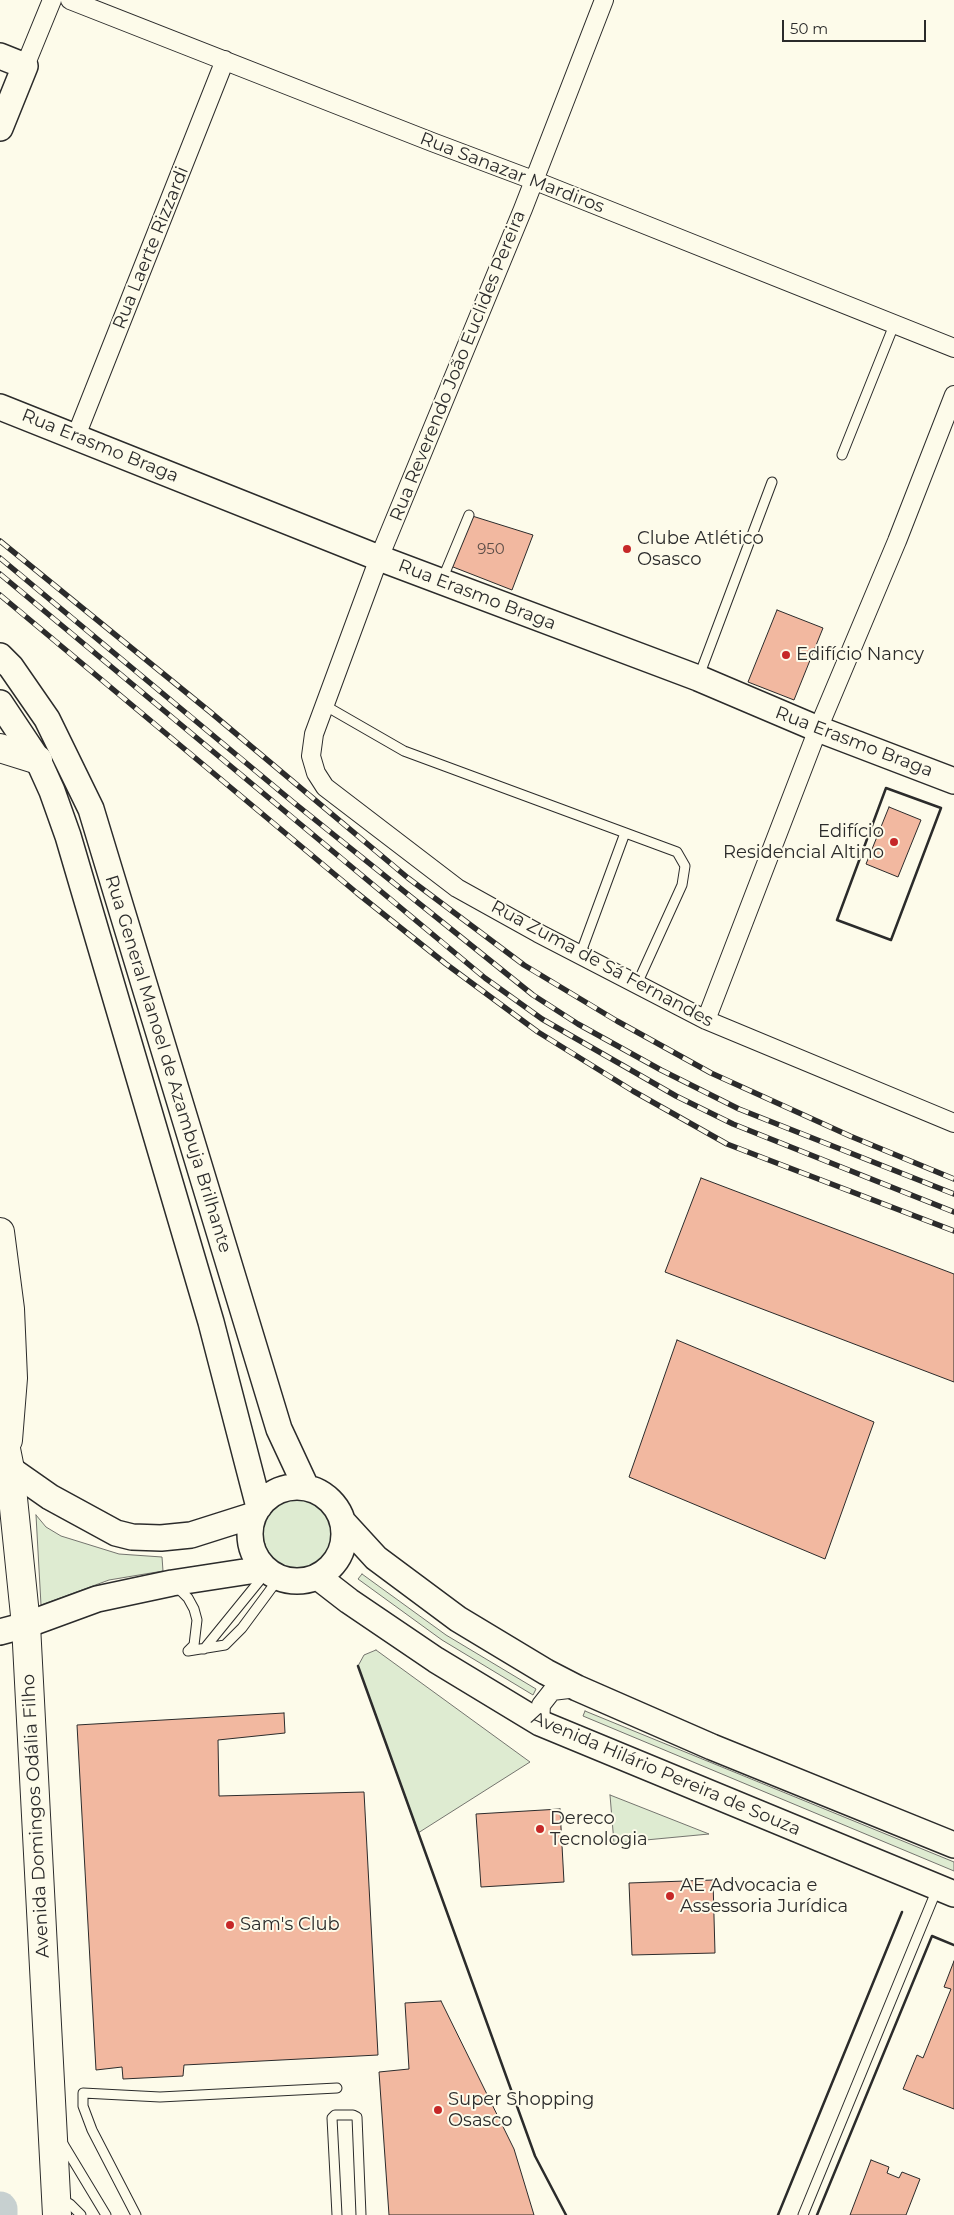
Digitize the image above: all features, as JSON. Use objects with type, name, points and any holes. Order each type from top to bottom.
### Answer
[{"type":"main road","points":[[0,56],[25,66],[0,128]]},
{"type":"main road","name":"Rua Erasmo Braga","points":[[0,407],[379,558],[698,678],[818,729],[954,780]]},
{"type":"main road","name":"Rua General Manoel de Azambuja Brilhante","points":[[0,656],[11,667],[47,719],[91,809],[279,1429],[306,1487]]},
{"type":"main road","name":"Rua General Manoel de Azambuja Brilhante","points":[[0,703],[38,760],[52,791],[71,846],[211,1322],[257,1511]]},
{"type":"main road","points":[[0,748],[38,760]]},
{"type":"main road","points":[[0,1232],[10,1309],[13,1378],[8,1461],[50,1497],[116,1533],[132,1537],[162,1538],[191,1535],[257,1511]]},
{"type":"main road","name":"Avenida Domingos Odália Filho","points":[[0,1419],[8,1461],[13,1628],[57,2206]]},
{"type":"main road","points":[[13,1628],[97,1599],[172,1582],[270,1573],[298,1582],[318,1577],[337,1560],[342,1548],[344,1535],[343,1522],[338,1510],[319,1492],[306,1487],[280,1490],[269,1497],[257,1511],[251,1526],[252,1549],[270,1573]]},
{"type":"main road","points":[[343,1522],[376,1558],[458,1618],[546,1672],[577,1688],[712,1747],[954,1845]]},
{"type":"main road","name":"Avenida Hilário Pereira de Souza","points":[[318,1577],[349,1601],[436,1660],[540,1723],[946,1890]]},
{"type":"street","points":[[25,66],[52,0]]},
{"type":"street","name":"Rua Sanazar Mardiros","points":[[70,0],[533,180],[954,348]]},
{"type":"street","name":"Rua Reverendo João Euclides Pereira","points":[[314,734],[379,558],[604,0]]},
{"type":"street","name":"Rua Laerte Rizzardi","points":[[76,436],[225,60]]},
{"type":"street","points":[[706,1020],[818,729],[897,541],[954,395]]},
{"type":"street","name":"Rua Zuma de Sá Fernandes","points":[[314,734],[311,756],[316,773],[325,787],[457,888],[580,955],[706,1020],[954,1123]]},
{"type":"street","points":[[540,1723],[541,1706],[552,1691],[577,1688]]},
{"type":"lane","points":[[842,455],[894,325]]},
{"type":"lane","points":[[698,678],[772,482]]},
{"type":"lane","points":[[442,581],[469,515]]},
{"type":"lane","points":[[324,705],[404,751],[677,852],[685,866],[682,885],[637,984]]},
{"type":"lane","points":[[580,955],[625,833]]},
{"type":"lane","points":[[204,1649],[270,1573]]},
{"type":"lane","points":[[172,1582],[188,1598],[197,1620],[194,1645],[188,1651],[225,1645],[236,1635],[270,1573]]},
{"type":"lane","points":[[803,2215],[946,1890]]},
{"type":"lane","points":[[136,2215],[92,2130],[83,2106],[82,2093],[160,2097],[337,2088]]},
{"type":"lane","points":[[337,2215],[332,2118],[335,2116],[355,2115],[357,2117],[361,2215]]},
{"type":"lane","points":[[52,2126],[106,2215]]},
{"type":"lane","points":[[57,2206],[70,2204],[81,2215]]},
{"type":"green space","points":[[299,1497],[319,1503],[329,1513],[335,1533],[329,1553],[319,1563],[299,1569],[279,1563],[269,1553],[263,1533],[269,1513],[279,1503]]},
{"type":"green space","points":[[36,1515],[46,1527],[61,1536],[119,1554],[162,1557],[163,1571],[109,1580],[41,1605]]},
{"type":"green space","points":[[362,1574],[446,1635],[536,1689],[533,1695],[442,1640],[358,1579]]},
{"type":"green space","points":[[376,1650],[530,1762],[418,1833],[358,1666],[364,1655]]},
{"type":"green space","points":[[585,1711],[954,1862],[954,1871],[583,1716]]},
{"type":"green space","points":[[610,1795],[709,1834],[614,1843]]},
{"type":"building","points":[[469,515],[533,535],[512,590],[448,565]]},
{"type":"building","name":"Edifício Nancy","points":[[777,610],[823,628],[794,700],[748,682]]},
{"type":"building","name":"Edifício Residencial Altino","points":[[889,807],[921,820],[898,877],[866,864]]},
{"type":"building","points":[[701,1178],[954,1274],[954,1382],[665,1272]]},
{"type":"building","points":[[677,1340],[874,1422],[825,1559],[629,1477]]},
{"type":"building","name":"Sam's Club","points":[[284,1713],[285,1733],[218,1740],[219,1796],[364,1792],[378,2055],[184,2065],[183,2076],[123,2079],[122,2067],[96,2070],[77,1725]]},
{"type":"building","points":[[560,1809],[564,1882],[481,1887],[476,1814]]},
{"type":"building","points":[[713,1880],[715,1953],[632,1955],[629,1883]]},
{"type":"building","points":[[954,1961],[954,2109],[903,2089],[917,2055],[923,2058],[951,1989],[944,1987]]},
{"type":"building","name":"Super Shopping Osasco","points":[[441,2001],[514,2149],[534,2215],[389,2215],[379,2072],[409,2069],[405,2003]]},
{"type":"building","points":[[871,2160],[889,2167],[887,2173],[899,2178],[902,2172],[920,2179],[906,2215],[850,2215]]},
{"type":"waterway","points":[[0,2209],[0,2215]]},
{"type":"railway","points":[[0,541],[209,711],[408,878],[524,965],[617,1021],[711,1073],[850,1136],[954,1179]]},
{"type":"railway","points":[[0,558],[293,802],[533,995],[578,1024],[661,1070],[739,1109],[954,1194]]},
{"type":"railway","points":[[0,574],[485,978],[542,1019],[676,1096],[733,1124],[954,1212]]},
{"type":"railway","points":[[0,595],[357,893],[446,964],[538,1032],[633,1091],[727,1144],[954,1231]]},
{"type":"wall","points":[[886,788],[941,808],[891,940],[837,920],[886,788]]},
{"type":"wall","points":[[358,1666],[535,2156],[566,2215]]},
{"type":"wall","points":[[778,2215],[902,1912]]},
{"type":"wall","points":[[817,2215],[932,1936],[954,1945]]},
{"type":"place","name":"Clube Atlético Osasco","points":[[627,549]]},
{"type":"place","name":"Edifício Nancy","points":[[786,655]]},
{"type":"place","name":"Edifício Residencial Altino","points":[[894,842]]},
{"type":"place","name":"Dereco Tecnologia","points":[[540,1829]]},
{"type":"place","name":"AE Advocacia e Assessoria Jurídica","points":[[670,1896]]},
{"type":"place","name":"Sam's Club","points":[[230,1925]]},
{"type":"place","name":"Super Shopping Osasco","points":[[438,2110]]}]
